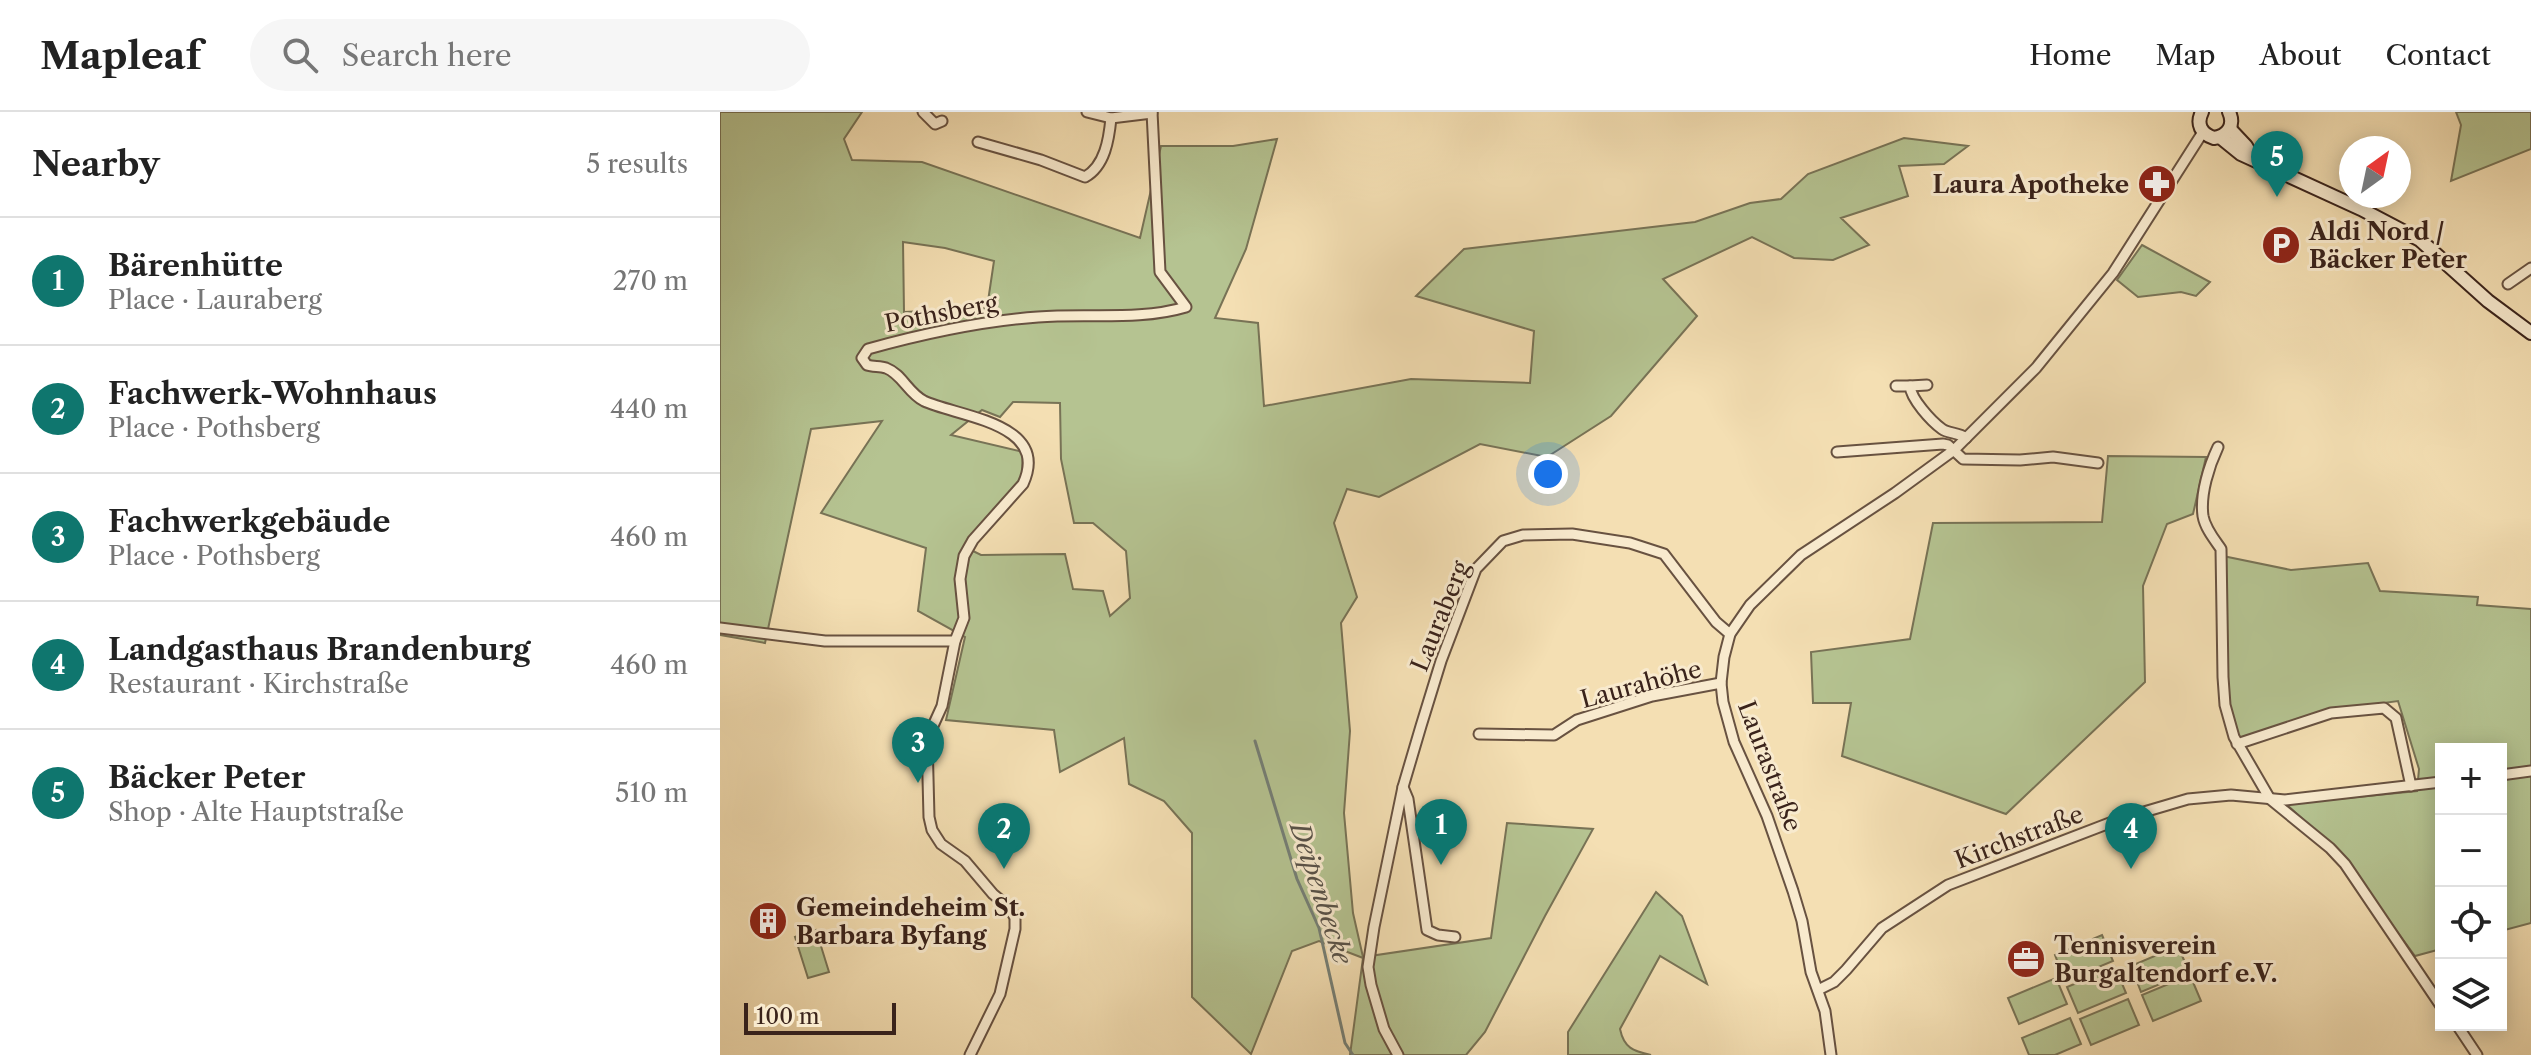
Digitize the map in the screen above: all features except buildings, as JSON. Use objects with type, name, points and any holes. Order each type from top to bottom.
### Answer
[{"type":"main road","points":[[2200,113],[2203,132],[2208,136],[2225,133],[2232,123],[2229,112]]},
{"type":"main road","points":[[2225,133],[2241,154],[2420,240],[2488,301],[2531,333]]},
{"type":"street","points":[[923,112],[935,124],[942,121]]},
{"type":"street","points":[[1087,112],[1111,118],[1152,112]]},
{"type":"street","name":"Pothsberg","points":[[970,1055],[1000,994],[1015,929],[1010,908],[993,894],[965,861],[941,844],[929,823],[927,739],[942,706],[955,641],[964,618],[960,579],[964,556],[973,540],[1023,484],[1028,451],[1023,444],[988,421],[923,400],[893,372],[867,365],[862,358],[865,351],[892,342],[1014,319],[1150,315],[1186,307],[1160,272],[1152,112]]},
{"type":"street","points":[[978,142],[1041,160],[1085,177],[1102,159],[1111,118]]},
{"type":"street","name":"Laurastraße","points":[[1831,1055],[1825,1011],[1811,972],[1802,921],[1780,849],[1734,742],[1723,702],[1721,683],[1730,634],[1750,605],[1801,555],[1954,450],[2055,348],[2113,273],[2203,132]]},
{"type":"street","points":[[2508,284],[2531,268]]},
{"type":"street","points":[[1896,386],[1927,385]]},
{"type":"street","points":[[1910,386],[1910,394],[1943,430],[1960,433],[1966,438]]},
{"type":"street","points":[[1837,452],[1943,444],[1963,459],[1977,461],[2053,457],[2098,463]]},
{"type":"street","points":[[2218,447],[2211,461],[2203,516],[2209,533],[2221,549],[2225,705],[2237,744],[2270,799],[2345,864],[2435,997]]},
{"type":"street","name":"Lauraberg","points":[[1398,1055],[1384,1029],[1368,967],[1403,787],[1437,672],[1476,569],[1503,541],[1523,535],[1572,534],[1630,543],[1664,554],[1716,622],[1730,634]]},
{"type":"street","points":[[720,628],[825,641],[955,641]]},
{"type":"street","name":"Laurahöhe","points":[[1479,734],[1554,735],[1577,720],[1652,696],[1721,683]]},
{"type":"street","points":[[2237,744],[2331,713],[2384,708],[2396,718],[2411,786]]},
{"type":"street","points":[[2507,774],[2531,771]]},
{"type":"street","name":"Kirchstraße","points":[[1818,990],[1834,982],[1882,928],[1948,885],[2120,819],[2188,799],[2231,795],[2285,800],[2435,783]]},
{"type":"street","name":"Lauraberg","points":[[1403,787],[1408,799],[1427,930],[1455,937]]},
{"type":"street","points":[[2461,1031],[2477,1055]]},
{"type":"green space","points":[[720,112],[862,112],[844,139],[852,160],[922,162],[1140,238],[1161,146],[1233,146],[1277,139],[1246,249],[1215,318],[1258,323],[1264,406],[1411,379],[1530,383],[1534,331],[1416,296],[1464,249],[1695,222],[1750,203],[1781,199],[1808,174],[1904,138],[1968,146],[1944,164],[1899,166],[1908,196],[1841,218],[1869,245],[1833,260],[1794,258],[1752,237],[1663,279],[1697,316],[1611,416],[1547,457],[1480,444],[1379,497],[1347,489],[1334,523],[1357,597],[1341,623],[1350,731],[1344,813],[1353,913],[1363,957],[1491,938],[1507,823],[1593,829],[1485,1032],[1466,1055],[1350,1055],[1363,958],[1319,941],[1292,951],[1251,1054],[1192,997],[1192,833],[1164,801],[1129,784],[1124,738],[1060,772],[1054,730],[946,720],[965,637],[918,611],[926,548],[821,513],[882,421],[811,429],[765,643],[720,635]],"holes":[[[903,242],[945,248],[994,261],[987,308],[904,312]],[[1013,402],[1060,403],[1061,459],[1074,523],[1093,523],[1126,551],[1130,598],[1110,616],[1103,591],[1073,589],[1065,554],[981,555],[971,550],[1022,476],[1023,452],[951,435],[982,410],[1000,417]]]},
{"type":"green space","points":[[2456,112],[2531,112],[2531,149],[2451,181],[2461,125]]},
{"type":"green space","points":[[2142,245],[2210,282],[2196,296],[2181,292],[2138,297],[2117,280]]},
{"type":"green space","points":[[2108,456],[2206,457],[2193,514],[2167,524],[2143,586],[2145,682],[2006,814],[1842,756],[1851,703],[1813,703],[1811,652],[1910,639],[1933,523],[2102,522]]},
{"type":"green space","points":[[2223,556],[2291,570],[2368,563],[2380,591],[2478,597],[2477,605],[2531,609],[2531,923],[2507,929],[2507,743],[2435,743],[2435,951],[2415,956],[2337,850],[2286,804],[2417,791],[2419,769],[2398,701],[2331,710],[2238,741],[2227,705]]},
{"type":"green space","points":[[1656,892],[1682,916],[1707,984],[1660,956],[1620,1029],[1630,1048],[1651,1055],[1568,1055],[1568,1032]]},
{"type":"green space","points":[[816,930],[829,972],[808,978],[795,937]]},
{"type":"green space","points":[[2102,935],[2113,961],[2065,981],[2055,955]]},
{"type":"green space","points":[[2178,946],[2189,972],[2141,992],[2131,966]]},
{"type":"green space","points":[[2115,967],[2126,993],[2078,1013],[2067,987]]},
{"type":"green space","points":[[2190,975],[2201,1001],[2153,1021],[2142,995]]},
{"type":"green space","points":[[2056,978],[2067,1004],[2019,1024],[2008,998]]},
{"type":"green space","points":[[2128,999],[2139,1025],[2091,1045],[2080,1019]]},
{"type":"green space","points":[[2070,1018],[2081,1044],[2055,1055],[2029,1055],[2022,1038]]},
{"type":"waterway","name":"Deipenbecke","points":[[1255,741],[1297,879],[1319,928],[1345,1043],[1353,1055]]},
{"type":"place","name":"Laura Apotheke","points":[[2157,184]]},
{"type":"place","name":"Bäcker Peter","points":[[2277,197]]},
{"type":"place","name":"Aldi Nord / Bäcker Peter","points":[[2281,245]]},
{"type":"place","name":"Fachwerkgebäude","points":[[918,783]]},
{"type":"place","name":"Bärenhütte","points":[[1441,865]]},
{"type":"place","name":"Fachwerk-Wohnhaus","points":[[1004,869]]},
{"type":"place","name":"Landgasthaus Brandenburg","points":[[2131,869]]},
{"type":"place","name":"Gemeindeheim St. Barbara Byfang","points":[[768,921]]},
{"type":"place","name":"Tennisverein Burgaltendorf e.V.","points":[[2026,959]]}]
